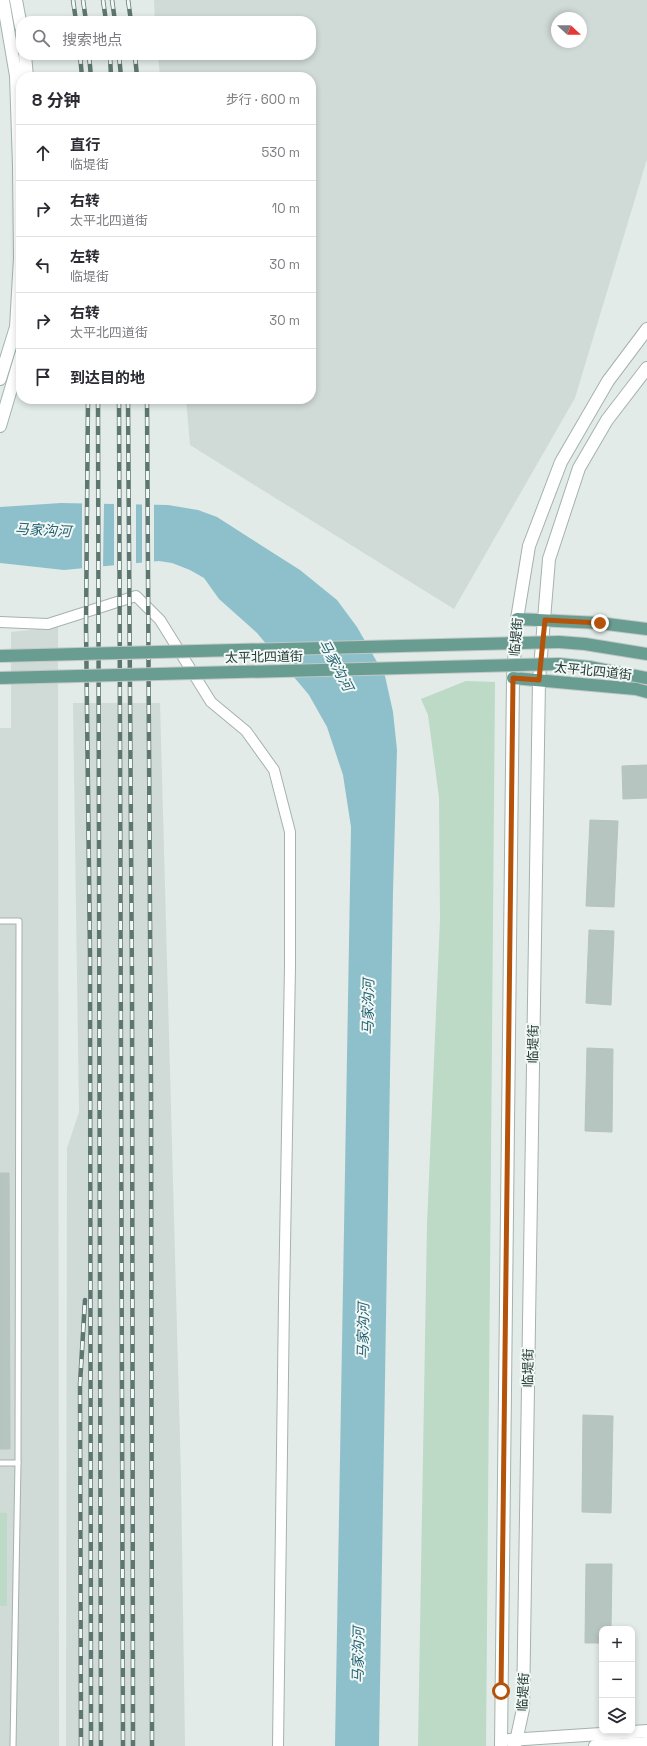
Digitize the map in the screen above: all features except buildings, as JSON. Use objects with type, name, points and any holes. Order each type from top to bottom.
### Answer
[{"type":"main road","points":[[517,619],[600,623],[647,629]]},
{"type":"main road","name":"太平北四道街","points":[[0,656],[559,642],[647,654]]},
{"type":"main road","name":"太平北四道街","points":[[0,678],[559,664],[589,667],[647,678]]},
{"type":"main road","name":"太平北四道街","points":[[513,678],[636,689],[647,692]]},
{"type":"street","points":[[3,0],[16,76]]},
{"type":"street","points":[[16,0],[19,16]]},
{"type":"street","points":[[25,60],[27,72]]},
{"type":"street","points":[[0,379],[16,327]]},
{"type":"street","name":"临堤街","points":[[501,1744],[513,678],[517,619],[528,546],[561,462],[608,380],[647,329]]},
{"type":"street","name":"临堤街","points":[[516,1743],[524,1701],[539,680],[549,559],[579,468],[607,420],[647,368]]},
{"type":"street","points":[[0,426],[16,372]]},
{"type":"street","points":[[0,622],[48,624],[136,596],[160,620],[211,702],[246,731],[274,770],[290,832],[290,966],[278,1746]]},
{"type":"street","points":[[501,1744],[647,1731]]},
{"type":"street","points":[[595,1746],[647,1743]]},
{"type":"lane","points":[[0,921],[19,921],[18,1463],[13,1746]]},
{"type":"lane","points":[[0,1463],[18,1463]]},
{"type":"shaded area","points":[[154,0],[647,0],[647,159],[575,398],[454,609],[190,445],[186,404],[316,404],[316,72],[160,72],[158,60],[316,60],[316,16],[155,16]]},
{"type":"shaded area","points":[[58,627],[59,1746],[0,1746],[0,728],[11,728],[11,632]]},
{"type":"shaded area","points":[[73,703],[160,703],[181,1477],[185,1746],[66,1746],[67,1148],[79,1112]]},
{"type":"green space","points":[[466,681],[495,682],[486,1746],[418,1746],[427,1225],[440,919],[439,797],[428,715],[421,699]]},
{"type":"green space","points":[[0,1513],[7,1513],[7,1606],[0,1606]]},
{"type":"water","name":"马家沟河","points":[[61,503],[168,505],[198,510],[217,517],[300,570],[337,600],[357,627],[385,676],[393,712],[397,750],[393,891],[379,1746],[335,1746],[351,827],[343,775],[327,727],[309,695],[257,633],[219,599],[204,578],[190,570],[172,563],[159,561],[64,570],[0,563],[0,507]]},
{"type":"pier","points":[[82,501],[104,502],[103,568],[82,571]]},
{"type":"pier","points":[[114,502],[136,503],[136,565],[114,567]]},
{"type":"pier","points":[[142,503],[154,503],[154,563],[142,565]]},
{"type":"railway","points":[[73,0],[75,16]]},
{"type":"railway","points":[[83,0],[85,16]]},
{"type":"railway","points":[[103,0],[105,16]]},
{"type":"railway","points":[[112,0],[114,16]]},
{"type":"railway","points":[[128,0],[130,16]]},
{"type":"railway","points":[[80,60],[82,72]]},
{"type":"railway","points":[[89,60],[91,72]]},
{"type":"railway","points":[[110,60],[111,72]]},
{"type":"railway","points":[[119,60],[121,72]]},
{"type":"railway","points":[[135,60],[137,72]]},
{"type":"railway","points":[[88,404],[86,626],[90,954],[91,1746]]},
{"type":"railway","points":[[98,404],[101,1746]]},
{"type":"railway","points":[[119,404],[123,1746]]},
{"type":"railway","points":[[128,404],[132,986],[133,1746]]},
{"type":"railway","points":[[147,404],[151,1093],[152,1746]]},
{"type":"railway","points":[[81,1746],[80,1384],[85,1300]]},
{"type":"route","points":[[501,1691],[513,678],[539,680],[545,620],[600,623]]}]
